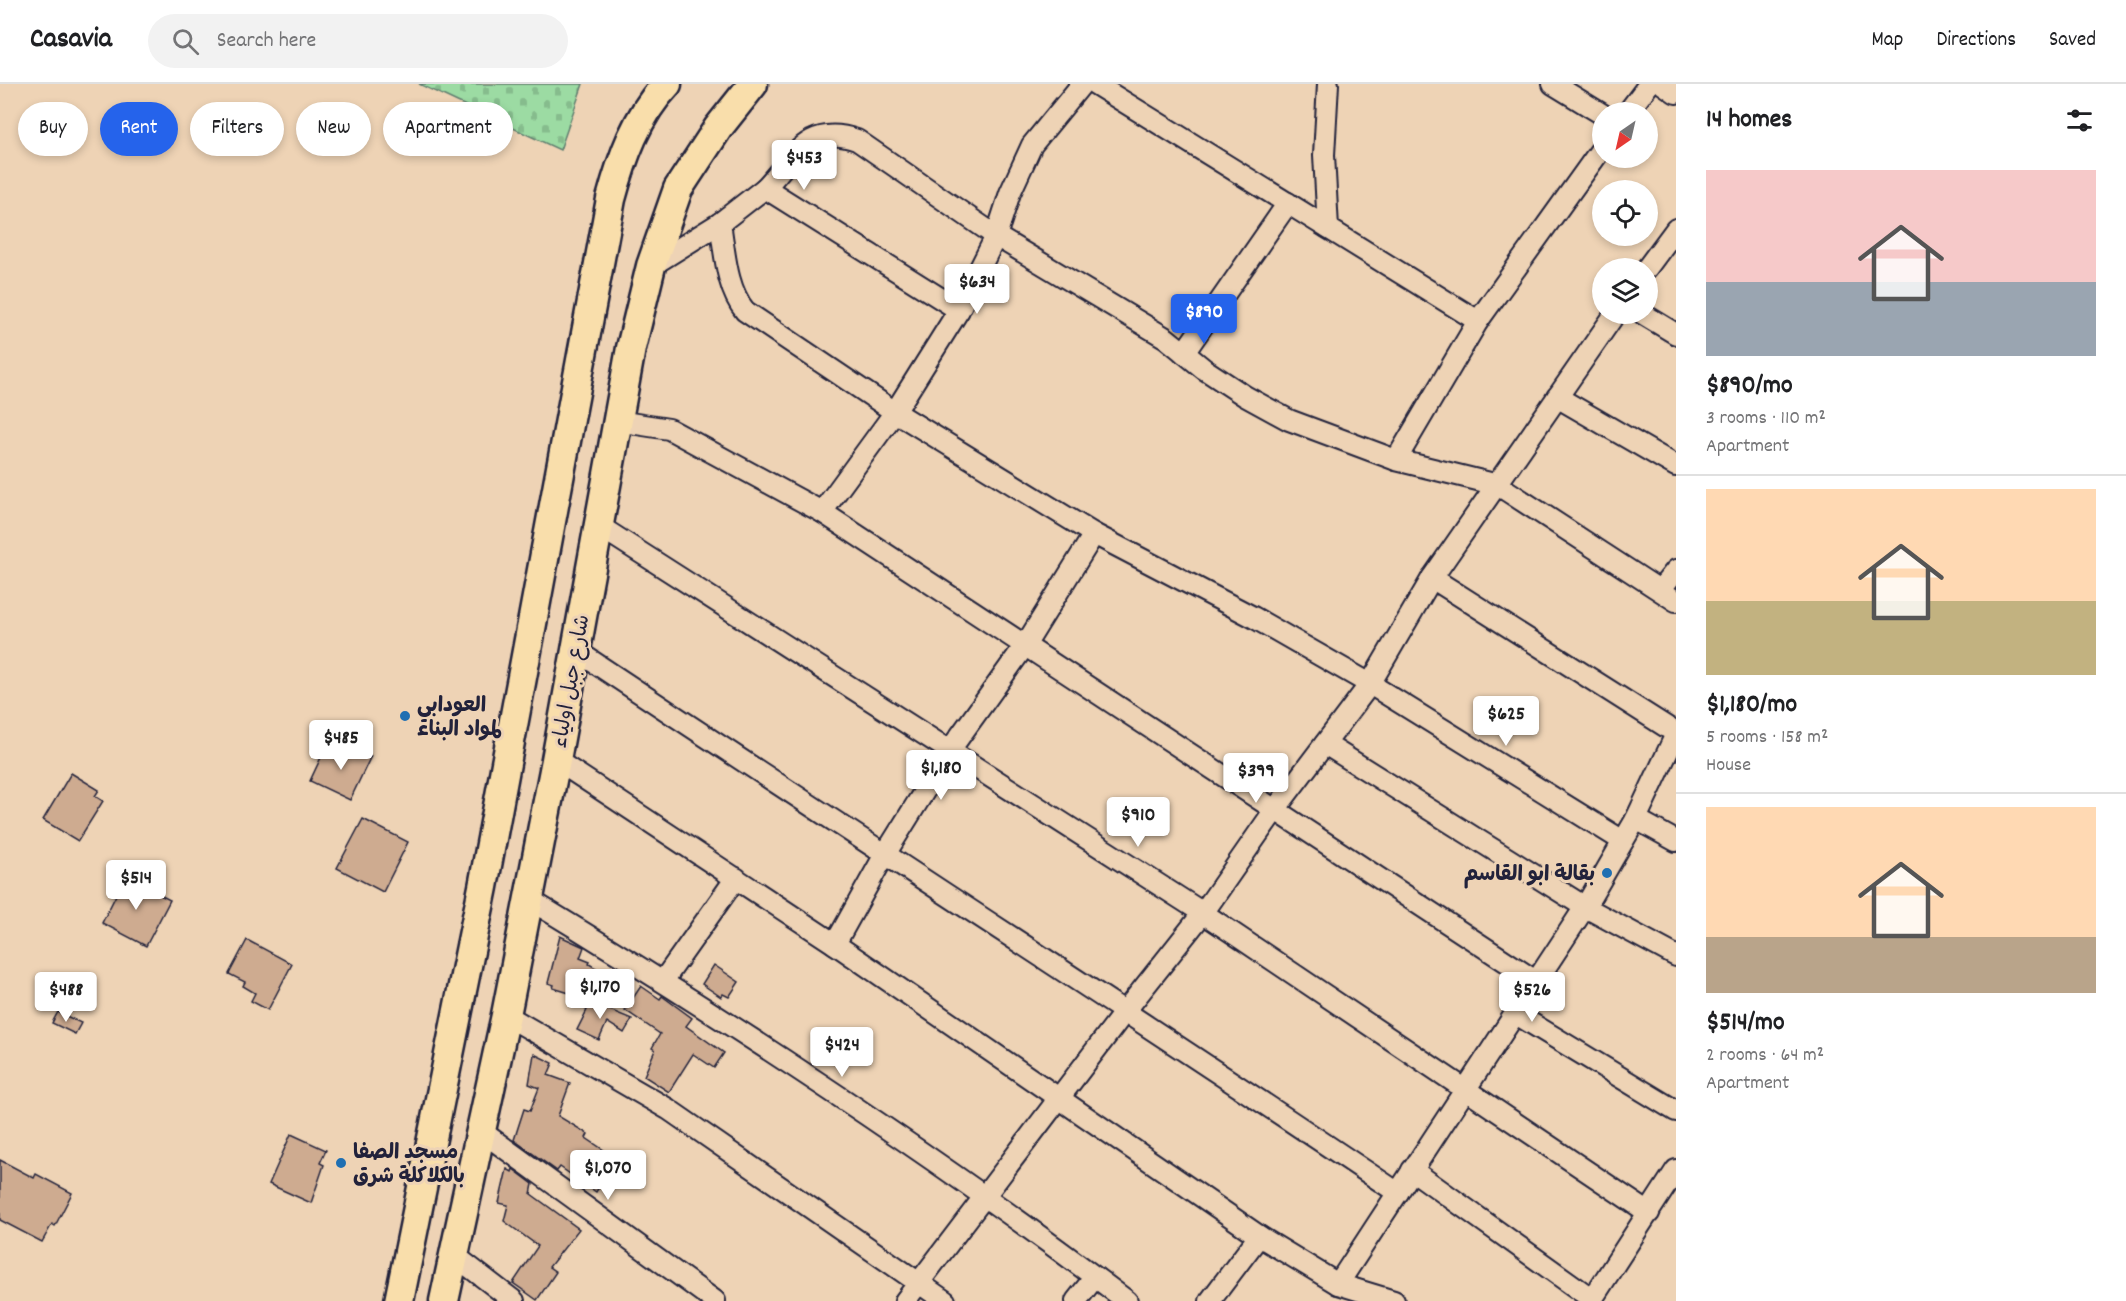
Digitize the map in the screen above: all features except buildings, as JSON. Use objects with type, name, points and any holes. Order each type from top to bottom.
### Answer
[{"type":"highway","points":[[399,1301],[483,887],[611,199],[622,160],[640,122],[667,84]]},
{"type":"highway","name":"شارع جبل اولياء","points":[[444,1301],[506,1015],[527,898],[556,760],[574,649],[631,348],[651,266],[678,189],[718,128],[753,84]]},
{"type":"street","points":[[822,512],[895,412],[959,310],[996,236],[1010,193],[1032,145],[1082,84]]},
{"type":"street","points":[[1095,84],[1478,321]]},
{"type":"street","points":[[1328,84],[1324,155],[1328,228]]},
{"type":"street","points":[[1553,84],[1592,108]]},
{"type":"street","points":[[1636,102],[1649,84]]},
{"type":"street","points":[[1663,84],[1676,93]]},
{"type":"street","points":[[651,266],[720,223],[765,188],[809,141],[824,134],[843,135],[857,140],[996,236],[1166,338],[1245,396],[1289,420],[1396,460],[1498,485],[1668,596],[1676,570]]},
{"type":"street","points":[[1396,460],[1478,321],[1592,162]]},
{"type":"street","points":[[765,188],[959,310]]},
{"type":"street","points":[[1184,353],[1288,203]]},
{"type":"street","points":[[720,223],[732,286],[736,300],[745,311],[895,412],[1094,534],[1253,617],[1370,684],[1623,842]]},
{"type":"street","points":[[1654,258],[1676,229]]},
{"type":"street","points":[[1658,323],[1676,334]]},
{"type":"street","points":[[905,1301],[922,1282],[984,1195],[1126,1010],[1203,913],[1274,811],[1370,684],[1432,578],[1608,324]]},
{"type":"street","points":[[1557,397],[1676,466]]},
{"type":"street","points":[[617,421],[669,429],[822,512],[1026,644],[1274,811],[1538,982]]},
{"type":"street","points":[[599,526],[1203,913],[1649,1213]]},
{"type":"street","points":[[835,944],[884,856],[950,750],[1026,644],[1094,534]]},
{"type":"street","points":[[1338,1284],[1585,907],[1636,819],[1676,734],[1432,578]]},
{"type":"street","points":[[574,649],[884,856],[1126,1010],[1398,1193]]},
{"type":"street","points":[[1325,744],[1585,907],[1676,956]]},
{"type":"street","points":[[556,760],[835,944],[1259,1236],[1338,1284],[1389,1300]]},
{"type":"street","points":[[1636,819],[1676,841]]},
{"type":"street","points":[[663,981],[736,878]]},
{"type":"street","points":[[527,898],[663,981],[984,1195],[1127,1301]]},
{"type":"street","points":[[1516,1014],[1676,1111]]},
{"type":"street","points":[[506,1015],[668,1109],[922,1282],[945,1301]]},
{"type":"street","points":[[481,1131],[715,1301]]},
{"type":"street","points":[[1412,1170],[1591,1300],[1676,1170]]},
{"type":"street","points":[[1210,1301],[1259,1236]]},
{"type":"street","points":[[454,1255],[514,1301]]},
{"type":"street","points":[[1076,1301],[1095,1277]]},
{"type":"green space","points":[[419,84],[583,84],[560,150],[513,128],[513,102],[457,102]]},
{"type":"place","name":"العودابي لمواد البناء","points":[[405,716]]},
{"type":"place","name":"بقالة ابو القاسم","points":[[1607,873]]},
{"type":"place","name":"مسجد الصفا بالكلاكلة شرق","points":[[341,1163]]}]
